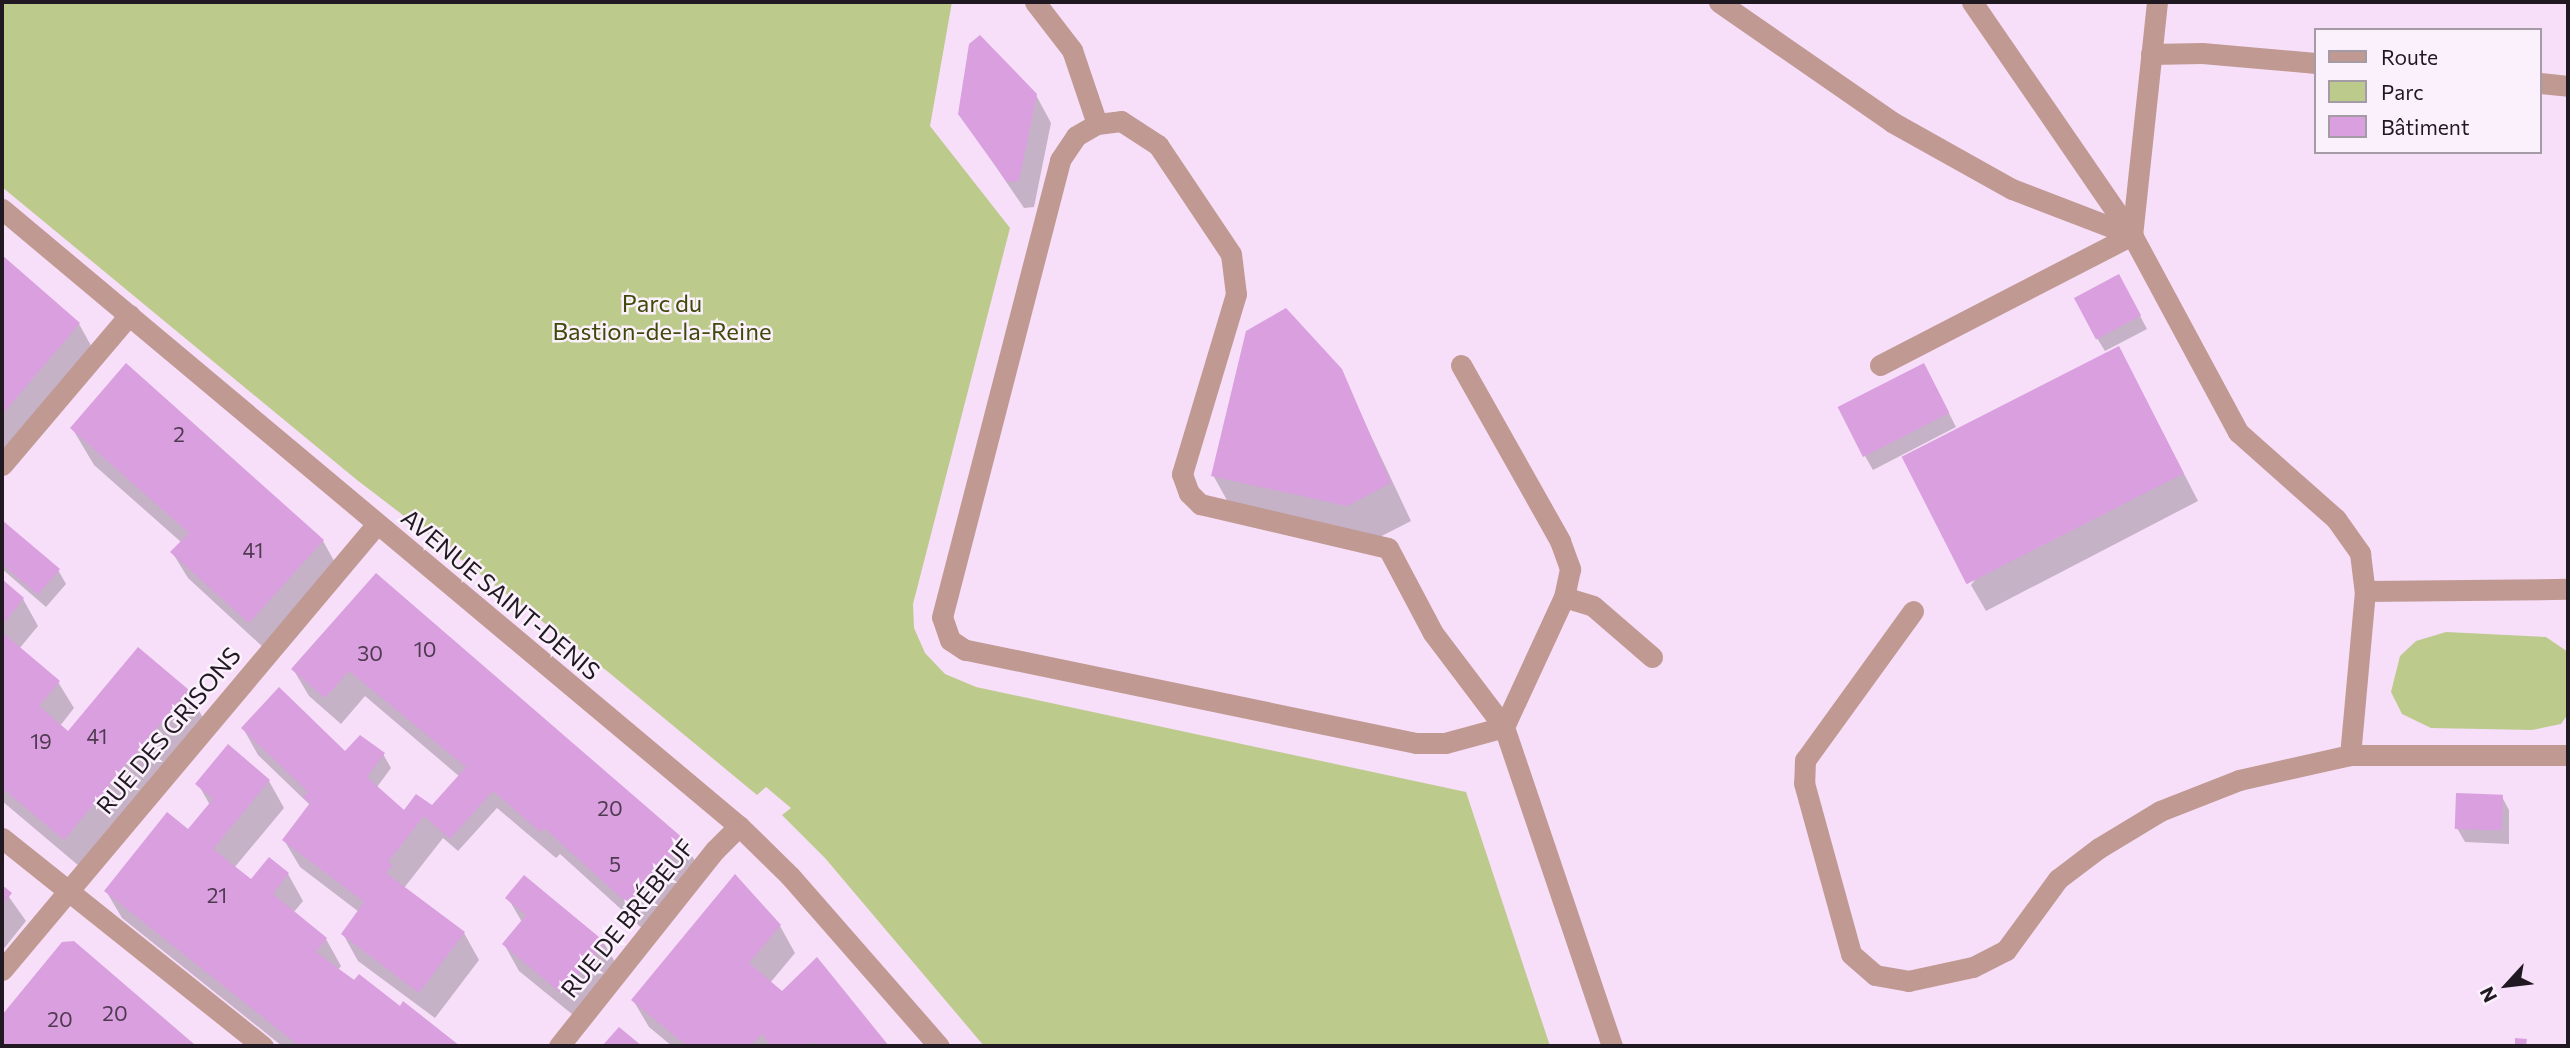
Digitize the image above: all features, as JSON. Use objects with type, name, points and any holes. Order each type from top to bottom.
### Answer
[{"type":"street","points":[[1035,2],[1072,50],[1097,124]]},
{"type":"street","points":[[1719,2],[1892,122],[2012,189],[2132,234]]},
{"type":"street","points":[[1972,2],[2132,234],[2238,432],[2336,519],[2360,553],[2365,591],[2350,755]]},
{"type":"street","points":[[2132,234],[2157,2]]},
{"type":"street","points":[[2151,54],[2202,53],[2314,63]]},
{"type":"street","points":[[2542,83],[2568,86]]},
{"type":"street","points":[[1504,727],[1445,743],[1416,743],[965,650],[950,640],[942,617],[1060,160],[1076,136],[1097,124],[1121,121],[1158,145],[1231,254],[1236,295],[1182,474],[1189,493],[1200,504],[1388,548],[1433,633],[1504,727],[1612,1046]]},
{"type":"street","name":"AVENUE SAINT-DENIS","points":[[2,209],[376,525],[740,826],[790,876],[939,1046]]},
{"type":"street","points":[[1880,365],[2132,234]]},
{"type":"street","points":[[2,465],[129,315]]},
{"type":"street","points":[[1461,365],[1560,541],[1570,569],[1564,597],[1504,727]]},
{"type":"street","name":"RUE DES GRISONS","points":[[2,970],[376,525]]},
{"type":"street","points":[[2365,591],[2568,589]]},
{"type":"street","points":[[1564,597],[1593,606],[1652,657]]},
{"type":"street","points":[[1913,611],[1805,760],[1804,783],[1851,954],[1875,975],[1908,981],[1973,967],[2006,950],[2058,879],[2160,811],[2239,780],[2350,755],[2568,754]]},
{"type":"street","name":"RUE DE BRÉBEUF","points":[[559,1046],[715,850],[740,826]]},
{"type":"street","points":[[2,838],[263,1046]]},
{"type":"green space","name":"Parc du Bastion-de-la-Reine","points":[[2,2],[952,2],[930,126],[1010,228],[913,604],[914,628],[925,653],[945,674],[976,687],[1466,792],[1550,1046],[984,1046],[825,858],[782,815],[791,808],[766,787],[757,795],[607,671],[357,480],[2,187]]},
{"type":"green space","points":[[2446,632],[2546,637],[2568,652],[2568,714],[2561,724],[2532,730],[2431,728],[2402,714],[2391,692],[2400,656],[2416,641]]},
{"type":"building","points":[[980,35],[1037,94],[1019,181],[1007,182],[958,114],[969,44]]},
{"type":"building","points":[[2,255],[80,323],[2,415]]},
{"type":"building","points":[[2119,274],[2141,315],[2096,339],[2074,298]]},
{"type":"building","points":[[1286,308],[1342,369],[1391,483],[1347,506],[1211,476],[1246,331]]},
{"type":"building","points":[[2119,346],[2184,473],[1967,584],[1902,457]]},
{"type":"building","points":[[126,363],[324,540],[249,623],[170,552],[189,533],[70,428]]},
{"type":"building","points":[[1924,363],[1949,413],[1863,457],[1838,407]]},
{"type":"building","points":[[2,520],[60,569],[38,595],[2,564]]},
{"type":"building","points":[[376,573],[685,840],[628,904],[544,828],[540,832],[493,791],[450,839],[424,816],[388,862],[393,865],[386,873],[465,932],[419,993],[341,934],[364,902],[282,840],[310,803],[303,797],[308,792],[241,728],[279,687],[345,751],[360,735],[385,753],[367,777],[404,810],[416,794],[432,805],[466,767],[349,671],[325,698],[291,669]]},
{"type":"building","points":[[2,579],[24,598],[2,626]]},
{"type":"building","points":[[2,632],[60,681],[39,706],[68,731],[138,647],[189,690],[64,840],[2,788]]},
{"type":"building","points":[[228,744],[270,780],[213,849],[251,879],[269,857],[289,873],[273,894],[327,938],[316,952],[354,980],[359,974],[400,1006],[403,1001],[460,1046],[299,1046],[104,891],[167,812],[188,829],[213,799],[195,784]]},
{"type":"building","points":[[2456,793],[2503,795],[2502,831],[2455,829]]},
{"type":"building","points":[[735,874],[781,925],[749,963],[782,991],[817,957],[889,1046],[818,1046],[814,1042],[809,1046],[771,1046],[762,1034],[750,1046],[687,1046],[631,1000]]},
{"type":"building","points":[[524,875],[605,942],[562,994],[502,944],[526,915],[505,898]]},
{"type":"building","points":[[2,885],[12,893],[2,906]]},
{"type":"building","points":[[74,941],[194,1044],[2,1046],[2,1015],[62,942]]},
{"type":"building","points":[[619,1027],[642,1046],[602,1046]]},
{"type":"building","points":[[2515,1038],[2527,1039],[2526,1046],[2515,1046]]}]
